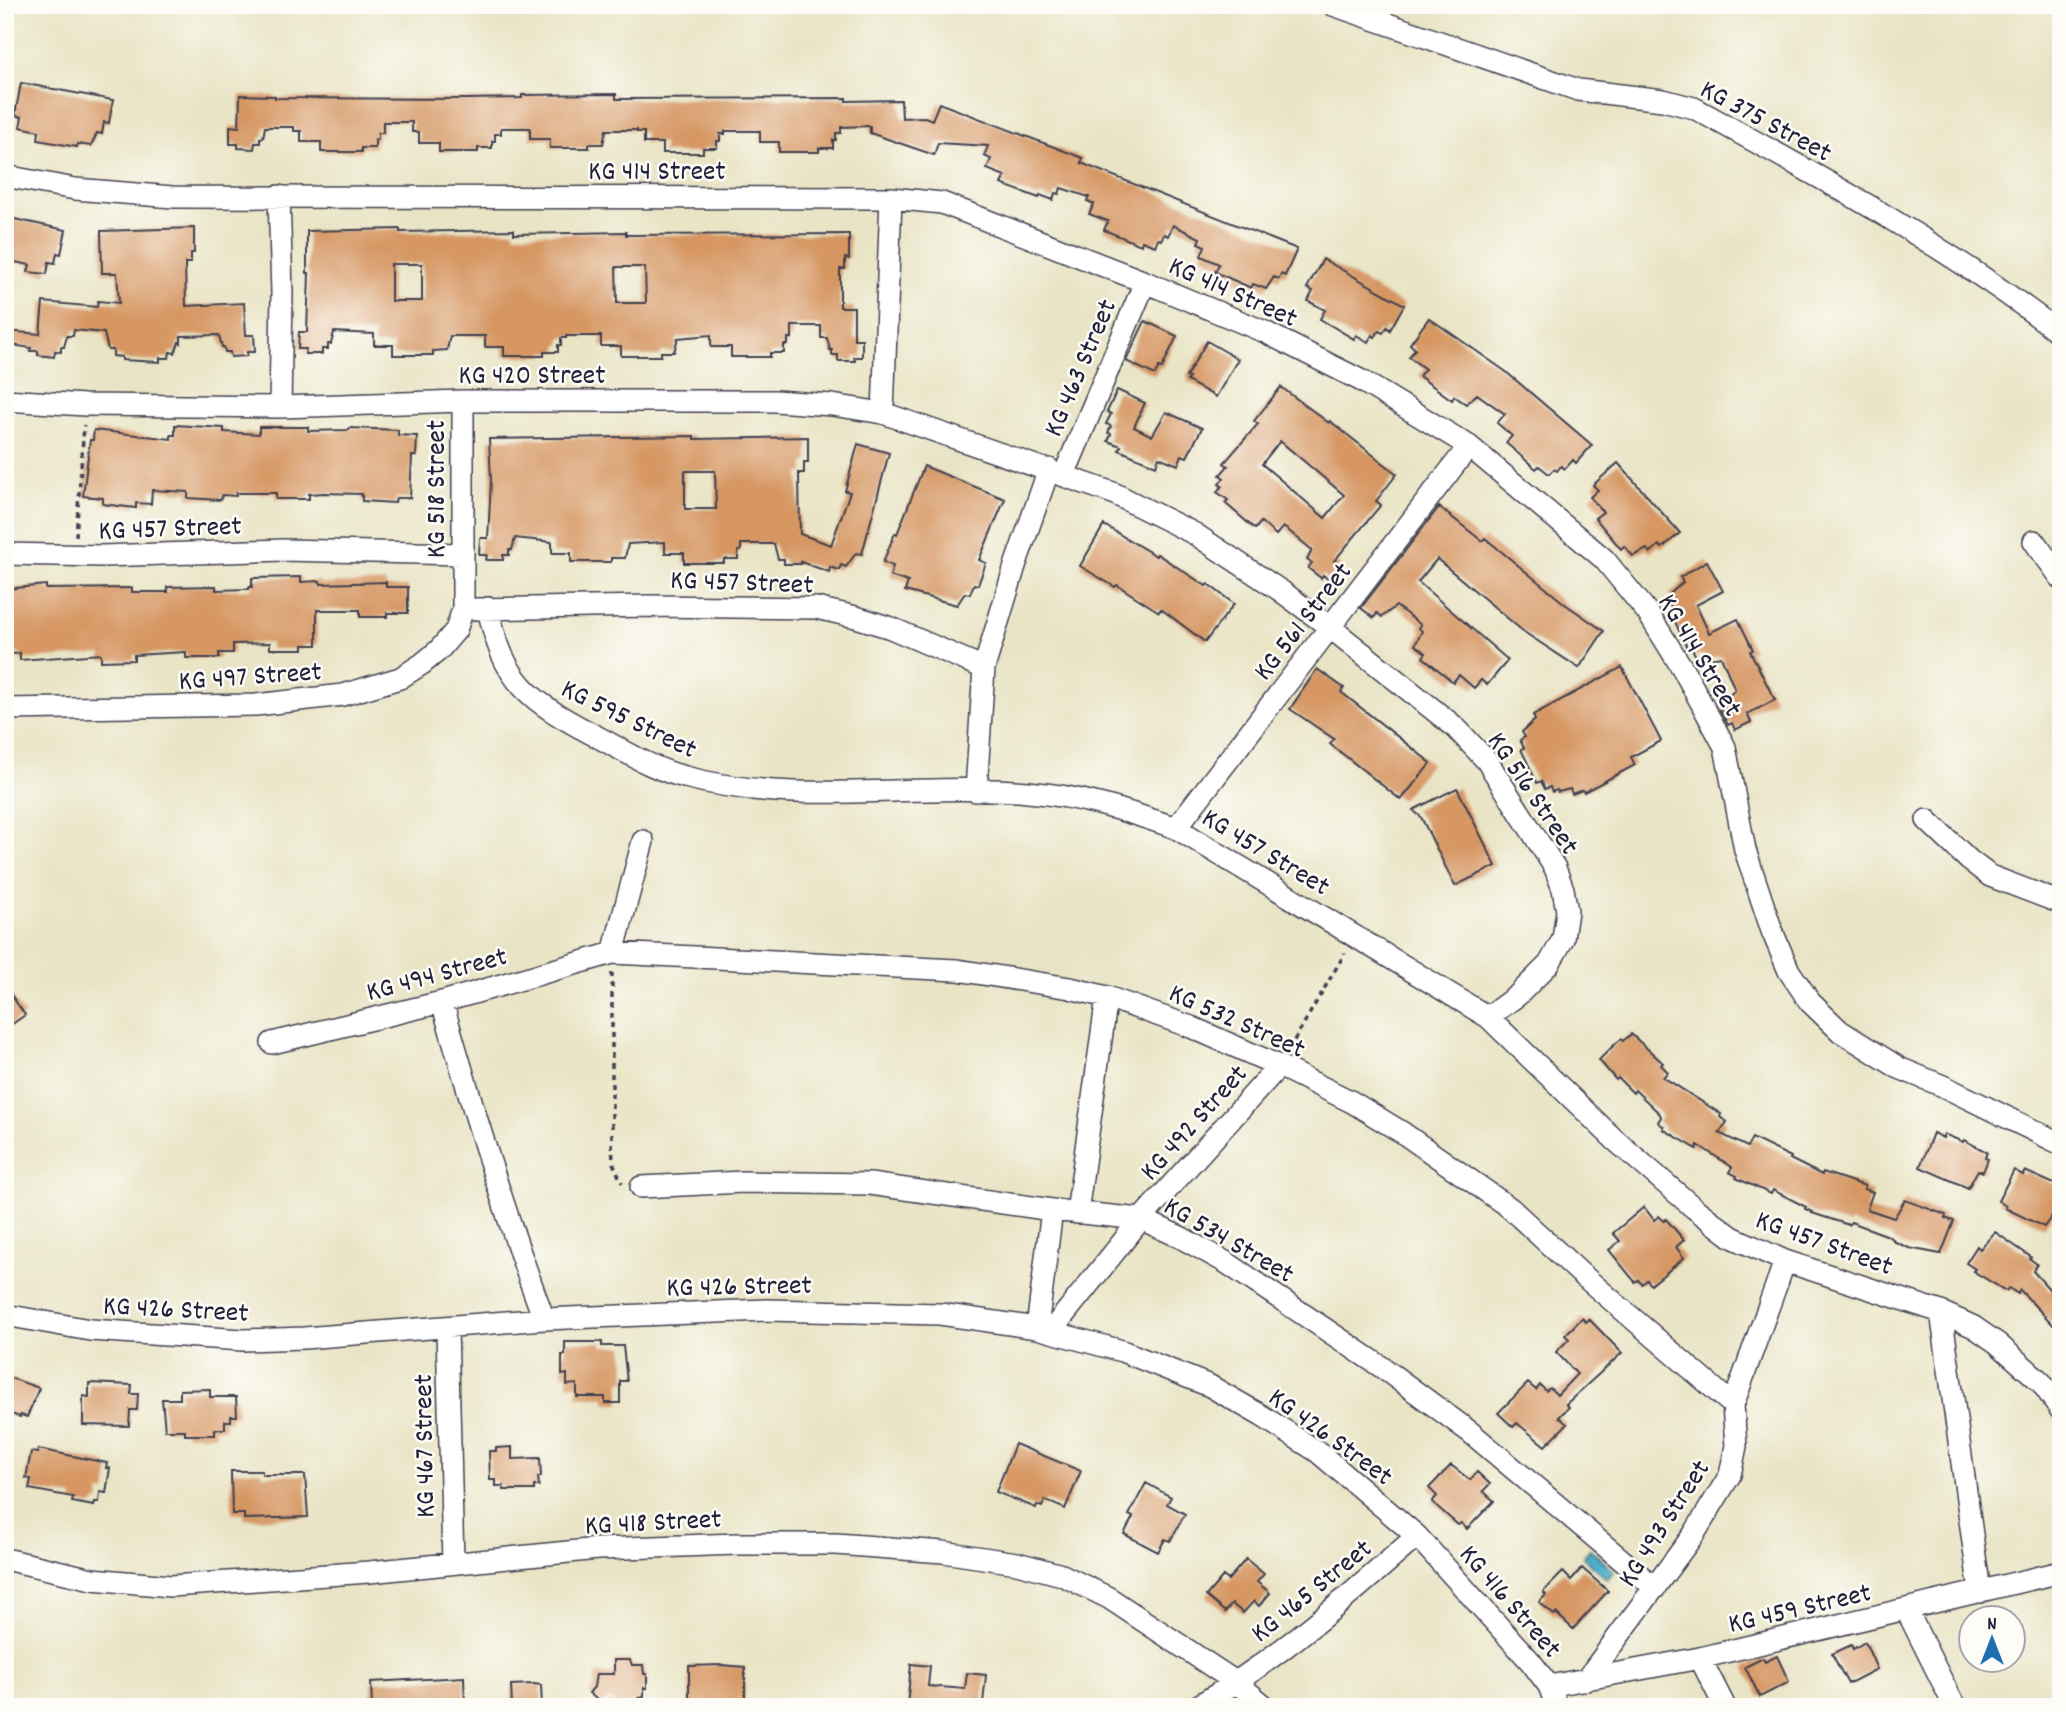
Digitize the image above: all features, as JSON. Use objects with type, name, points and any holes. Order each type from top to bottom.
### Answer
[{"type":"street","name":"KG 375 Street","points":[[1333,5],[1578,90],[1663,100],[1694,108],[1885,216],[2017,300],[2061,334]]},
{"type":"street","name":"KG 414 Street","points":[[5,176],[75,189],[173,197],[279,195],[891,198],[942,202],[1265,332],[1363,381],[1469,446],[1604,559],[1648,613],[1684,671],[1724,747],[1745,850],[1772,931],[1789,971],[1810,1002],[1840,1031],[1899,1068],[2061,1144]]},
{"type":"street","points":[[279,195],[282,293],[280,407]]},
{"type":"street","points":[[883,413],[891,198]]},
{"type":"street","name":"KG 463 Street","points":[[984,668],[1015,566],[1144,282]]},
{"type":"street","name":"KG 420 Street","points":[[5,400],[85,405],[280,407],[463,401],[775,401],[832,405],[883,413],[1057,472]]},
{"type":"street","name":"KG 518 Street","points":[[463,401],[463,610]]},
{"type":"street","name":"KG 561 Street","points":[[1176,828],[1469,446]]},
{"type":"street","name":"KG 516 Street","points":[[1057,472],[1113,493],[1195,534],[1281,590],[1455,727],[1487,761],[1555,869],[1563,889],[1567,911],[1563,939],[1549,964],[1488,1017]]},
{"type":"street","points":[[2034,541],[2061,578]]},
{"type":"street","name":"KG 457 Street","points":[[5,554],[75,556],[283,550],[462,554]]},
{"type":"street","name":"KG 457 Street","points":[[463,610],[652,606],[816,608],[891,628],[984,668]]},
{"type":"street","name":"KG 595 Street","points":[[488,608],[495,642],[503,662],[537,702],[556,715],[660,769],[711,783],[782,791],[976,791]]},
{"type":"street","name":"KG 497 Street","points":[[5,709],[256,705],[343,695],[400,678],[422,664],[439,650],[456,630],[463,610]]},
{"type":"street","points":[[976,791],[984,668]]},
{"type":"street","name":"KG 457 Street","points":[[976,791],[1074,797],[1119,808],[1176,828],[1488,1017],[1615,1140],[1731,1237],[1785,1261],[1941,1312],[1974,1327],[1997,1343],[2041,1382],[2061,1410]]},
{"type":"street","points":[[1927,820],[1990,876],[2061,904]]},
{"type":"street","points":[[614,953],[643,841]]},
{"type":"street","name":"KG 532 Street","points":[[614,953],[957,970],[1107,996],[1191,1027],[1352,1102],[1403,1133],[1510,1208],[1579,1272],[1733,1405]]},
{"type":"street","name":"KG 494 Street","points":[[272,1043],[442,1002],[614,953]]},
{"type":"street","points":[[1077,1213],[1107,996]]},
{"type":"street","points":[[442,1002],[478,1128],[544,1319]]},
{"type":"street","name":"KG 492 Street","points":[[1044,1330],[1279,1066]]},
{"type":"street","name":"KG 534 Street","points":[[641,1187],[830,1181],[1141,1219],[1227,1263],[1382,1368],[1470,1432],[1655,1588]]},
{"type":"street","points":[[1044,1330],[1052,1210]]},
{"type":"street","name":"KG 493 Street","points":[[1586,1680],[1694,1534],[1730,1475],[1736,1447],[1733,1405],[1785,1261]]},
{"type":"street","name":"KG 426 Street","points":[[5,1315],[90,1330],[243,1340],[304,1338],[544,1319],[766,1310],[940,1314],[1044,1330],[1122,1351],[1210,1386],[1318,1452],[1417,1536]]},
{"type":"street","points":[[1941,1312],[1980,1592]]},
{"type":"street","name":"KG 467 Street","points":[[447,1328],[453,1563]]},
{"type":"street","name":"KG 465 Street","points":[[1196,1707],[1237,1683],[1322,1619],[1417,1536]]},
{"type":"street","name":"KG 416 Street","points":[[1417,1536],[1531,1662],[1549,1686],[1557,1707]]},
{"type":"street","name":"KG 418 Street","points":[[5,1559],[92,1579],[171,1586],[345,1574],[598,1549],[836,1544],[943,1552],[1017,1563],[1062,1575],[1109,1598],[1237,1683],[1266,1707]]},
{"type":"street","name":"KG 459 Street","points":[[1549,1686],[1700,1658],[2061,1572]]},
{"type":"street","points":[[1906,1609],[1955,1707]]},
{"type":"street","points":[[1700,1658],[1726,1707]]},
{"type":"path","points":[[75,556],[85,405]]},
{"type":"path","name":"KG 492 Street","points":[[1279,1066],[1355,936]]},
{"type":"path","points":[[614,953],[610,996],[613,1163],[620,1182],[641,1187]]},
{"type":"water","points":[[1590,1549],[1614,1571],[1607,1579],[1583,1557]]},
{"type":"building","points":[[21,83],[113,100],[109,123],[104,122],[102,134],[97,133],[91,146],[77,144],[77,147],[38,140],[39,131],[20,127],[22,117],[15,115]]},
{"type":"building","points":[[616,94],[616,99],[901,100],[902,118],[925,117],[932,120],[939,103],[1083,158],[1081,163],[1297,249],[1285,276],[1281,274],[1279,279],[1274,277],[1266,289],[1253,284],[1251,288],[1215,272],[1219,264],[1201,256],[1205,246],[1198,243],[1200,238],[1173,225],[1168,236],[1164,234],[1155,246],[1142,241],[1141,245],[1104,230],[1108,221],[1089,214],[1094,204],[1087,201],[1089,197],[1061,188],[1059,194],[1055,193],[1053,200],[1040,195],[1039,198],[1001,184],[1005,176],[987,169],[991,159],[984,156],[988,146],[938,143],[934,155],[870,133],[870,126],[841,127],[841,133],[836,133],[836,140],[833,140],[833,148],[819,148],[819,152],[779,152],[779,142],[760,142],[760,131],[725,131],[725,134],[720,134],[717,148],[703,148],[703,153],[663,153],[663,143],[644,143],[644,132],[637,130],[606,130],[603,144],[589,144],[589,148],[550,148],[550,139],[530,139],[530,128],[501,128],[501,134],[495,134],[492,148],[478,148],[478,152],[439,152],[439,143],[419,143],[419,132],[412,132],[412,122],[383,122],[383,133],[378,133],[375,148],[361,148],[361,152],[321,152],[321,142],[301,142],[301,131],[294,131],[294,127],[265,127],[263,138],[260,138],[260,143],[255,143],[254,149],[238,148],[238,144],[230,144],[230,126],[239,127],[240,95],[275,98],[467,99],[522,98],[522,95]]},
{"type":"building","points":[[5,217],[66,230],[61,254],[57,253],[55,263],[49,262],[47,274],[28,272],[30,265],[5,260]]},
{"type":"building","points":[[194,228],[194,253],[191,253],[191,263],[185,263],[186,306],[244,303],[246,335],[254,335],[255,352],[247,352],[247,356],[231,357],[230,352],[225,352],[222,347],[219,335],[181,336],[181,343],[179,342],[175,353],[170,352],[169,358],[160,358],[160,362],[122,360],[122,357],[113,356],[113,350],[108,350],[104,333],[74,330],[73,336],[67,336],[61,352],[55,351],[54,357],[38,355],[38,351],[30,351],[31,348],[5,344],[5,331],[40,334],[43,302],[97,307],[98,301],[119,303],[117,273],[102,273],[101,231]]},
{"type":"building","points":[[400,229],[400,232],[514,230],[514,234],[849,234],[849,259],[845,258],[845,269],[840,269],[840,307],[854,307],[854,339],[862,339],[862,357],[854,357],[855,361],[838,361],[838,355],[832,355],[827,338],[821,338],[821,326],[792,326],[792,338],[788,338],[788,345],[784,345],[784,353],[770,353],[770,357],[731,357],[731,347],[711,347],[711,335],[678,338],[674,352],[661,352],[661,356],[621,356],[621,346],[601,346],[601,336],[566,336],[561,338],[558,352],[544,352],[544,356],[504,356],[504,347],[485,347],[485,336],[450,336],[447,350],[433,351],[433,355],[393,355],[393,345],[374,345],[374,334],[334,332],[331,344],[328,344],[328,349],[322,349],[322,354],[305,354],[306,349],[298,349],[299,332],[307,332],[307,231]],"holes":[[[391,264],[422,264],[422,301],[391,301]],[[616,267],[645,267],[646,303],[617,303]]]},
{"type":"building","points":[[1323,259],[1404,305],[1390,330],[1387,327],[1383,333],[1379,331],[1375,337],[1372,335],[1368,342],[1356,335],[1354,339],[1320,319],[1325,310],[1308,301],[1313,291],[1307,288]]},
{"type":"building","points":[[1429,318],[1505,371],[1592,445],[1576,463],[1573,460],[1565,469],[1561,466],[1549,474],[1539,466],[1536,469],[1506,443],[1512,436],[1497,423],[1505,414],[1477,394],[1466,404],[1454,396],[1452,400],[1419,376],[1425,369],[1409,357],[1415,349],[1410,344]]},
{"type":"building","points":[[1145,321],[1177,336],[1162,368],[1159,367],[1155,375],[1126,361]]},
{"type":"building","points":[[1207,341],[1238,359],[1216,397],[1187,381],[1189,378],[1186,377]]},
{"type":"building","points":[[1281,387],[1329,423],[1330,421],[1397,474],[1376,501],[1381,505],[1334,561],[1341,566],[1329,580],[1323,575],[1321,578],[1308,568],[1312,563],[1307,560],[1312,550],[1289,531],[1283,527],[1276,535],[1261,522],[1255,529],[1225,503],[1228,500],[1217,492],[1224,478],[1220,475],[1228,466],[1224,463],[1258,424],[1254,421]],"holes":[[[1280,441],[1344,495],[1325,518],[1262,464]]]},
{"type":"building","points":[[1117,390],[1145,403],[1134,427],[1152,436],[1166,412],[1202,428],[1187,457],[1182,455],[1178,465],[1159,457],[1156,466],[1119,450],[1121,446],[1108,441],[1111,426],[1106,424],[1111,414],[1107,412]]},
{"type":"building","points":[[175,425],[224,428],[224,432],[259,434],[259,427],[308,427],[308,431],[349,428],[398,430],[398,435],[417,436],[416,456],[412,456],[410,498],[396,498],[395,503],[362,501],[362,494],[324,493],[309,494],[309,499],[276,499],[276,493],[236,493],[236,496],[222,495],[221,500],[188,498],[188,492],[152,490],[151,504],[136,503],[136,508],[103,504],[103,498],[83,496],[90,440],[93,440],[94,430],[171,439],[171,435],[175,435]]},
{"type":"building","points":[[808,437],[808,462],[804,462],[804,473],[799,473],[800,534],[831,545],[850,492],[845,491],[858,444],[889,453],[862,554],[856,553],[846,567],[841,565],[839,570],[830,567],[829,572],[801,562],[784,564],[784,559],[778,559],[774,544],[741,544],[738,559],[724,559],[724,563],[684,563],[684,553],[665,553],[665,542],[628,544],[625,558],[611,558],[611,562],[571,562],[571,553],[552,553],[552,542],[515,538],[512,550],[509,550],[509,555],[503,555],[503,560],[486,560],[487,555],[479,555],[480,538],[488,538],[491,481],[489,439]],"holes":[[[685,471],[715,471],[716,509],[685,509]]]},
{"type":"building","points":[[1618,463],[1680,533],[1662,548],[1659,545],[1650,553],[1647,549],[1633,556],[1624,546],[1621,549],[1595,518],[1603,512],[1590,497],[1598,490],[1593,485]]},
{"type":"building","points":[[924,466],[1005,499],[979,560],[986,563],[978,585],[974,584],[970,594],[965,593],[957,605],[905,591],[908,582],[890,576],[893,566],[883,562]]},
{"type":"building","points":[[1439,507],[1482,541],[1485,538],[1565,604],[1604,631],[1579,668],[1524,632],[1437,559],[1418,582],[1508,660],[1487,685],[1481,680],[1474,688],[1459,675],[1453,682],[1423,657],[1426,653],[1415,645],[1422,631],[1418,628],[1421,625],[1396,606],[1382,617],[1377,613],[1374,618],[1361,608]]},
{"type":"building","points":[[1104,525],[1156,556],[1157,554],[1206,586],[1208,584],[1234,604],[1205,642],[1161,609],[1159,612],[1117,585],[1115,587],[1080,566]]},
{"type":"building","points":[[1707,561],[1723,591],[1696,605],[1709,633],[1738,619],[1753,650],[1750,651],[1775,700],[1747,714],[1751,722],[1735,730],[1732,723],[1728,725],[1720,710],[1725,708],[1723,702],[1735,690],[1721,656],[1704,659],[1701,654],[1696,657],[1692,648],[1688,650],[1668,602],[1673,599],[1670,594],[1683,582],[1680,577]]},
{"type":"building","points":[[301,577],[301,582],[320,581],[321,584],[386,582],[386,587],[408,587],[408,613],[387,613],[387,617],[360,617],[360,610],[317,610],[317,645],[303,645],[303,649],[270,649],[270,643],[233,644],[233,653],[219,653],[219,658],[186,658],[186,652],[134,655],[134,660],[101,661],[101,654],[20,660],[20,653],[5,655],[5,589],[46,585],[46,589],[132,588],[132,592],[168,592],[167,587],[216,586],[216,590],[249,589],[252,587],[252,578]]},
{"type":"building","points":[[1622,667],[1661,741],[1631,757],[1635,765],[1584,792],[1582,790],[1572,794],[1570,789],[1552,792],[1550,787],[1545,789],[1541,781],[1537,783],[1521,749],[1524,748],[1520,740],[1525,737],[1522,732],[1535,720],[1533,715]]},
{"type":"building","points":[[1317,669],[1344,688],[1341,692],[1431,763],[1401,800],[1330,744],[1334,739],[1290,709]]},
{"type":"building","points":[[1457,788],[1496,866],[1455,886],[1421,817],[1413,810]]},
{"type":"building","points":[[5,986],[25,1015],[5,1029]]},
{"type":"building","points":[[1631,1034],[1663,1063],[1661,1065],[1668,1072],[1663,1077],[1721,1114],[1720,1117],[1727,1122],[1719,1133],[1747,1147],[1752,1138],[1822,1175],[1823,1172],[1865,1186],[1864,1189],[1873,1192],[1867,1209],[1894,1218],[1905,1200],[1946,1215],[1945,1218],[1954,1221],[1941,1254],[1909,1248],[1886,1235],[1851,1222],[1849,1225],[1812,1213],[1805,1209],[1806,1207],[1773,1190],[1771,1194],[1736,1178],[1737,1176],[1729,1172],[1732,1167],[1698,1145],[1697,1149],[1663,1129],[1658,1122],[1660,1114],[1635,1090],[1633,1093],[1618,1078],[1616,1080],[1599,1060],[1621,1039],[1623,1041]]},
{"type":"building","points":[[1933,1133],[1943,1138],[1944,1134],[1963,1142],[1964,1140],[1987,1152],[1985,1158],[1988,1159],[1983,1172],[1978,1170],[1968,1188],[1920,1167]]},
{"type":"building","points":[[2014,1170],[2023,1175],[2025,1171],[2061,1187],[2061,1213],[2056,1210],[2044,1227],[2005,1208],[2006,1206],[1998,1201]]},
{"type":"building","points":[[1644,1207],[1654,1220],[1659,1216],[1664,1221],[1666,1219],[1684,1240],[1676,1247],[1684,1258],[1651,1285],[1647,1280],[1642,1284],[1638,1280],[1635,1282],[1609,1250],[1620,1241],[1613,1233]]},
{"type":"building","points":[[1995,1232],[2031,1257],[2037,1264],[2033,1271],[2050,1290],[2061,1280],[2061,1333],[2020,1290],[2018,1294],[2009,1288],[2006,1291],[1973,1271],[1975,1269],[1966,1263],[1977,1246],[1980,1249]]},
{"type":"building","points":[[1582,1318],[1586,1322],[1589,1319],[1622,1353],[1566,1404],[1569,1407],[1559,1417],[1567,1424],[1545,1446],[1517,1423],[1513,1427],[1498,1413],[1528,1383],[1536,1390],[1540,1385],[1546,1391],[1550,1388],[1557,1395],[1577,1374],[1556,1352],[1569,1339],[1565,1335]]},
{"type":"building","points":[[565,1342],[602,1342],[602,1346],[623,1346],[627,1381],[620,1381],[620,1403],[605,1403],[605,1397],[577,1397],[577,1384],[567,1385],[567,1374],[562,1375]]},
{"type":"building","points":[[5,1376],[39,1388],[27,1417],[5,1412]]},
{"type":"building","points":[[89,1383],[132,1385],[131,1394],[138,1394],[137,1410],[130,1410],[129,1426],[83,1425],[83,1396],[89,1397]]},
{"type":"building","points":[[210,1389],[210,1397],[236,1397],[237,1416],[231,1416],[231,1421],[225,1421],[225,1429],[215,1429],[215,1435],[185,1435],[185,1430],[165,1430],[162,1399],[180,1399],[180,1390]]},
{"type":"building","points":[[1015,1444],[1081,1471],[1065,1509],[1045,1500],[1042,1507],[1037,1505],[1036,1508],[996,1492]]},
{"type":"building","points":[[512,1447],[512,1459],[540,1458],[541,1477],[538,1477],[539,1486],[534,1486],[534,1490],[504,1490],[503,1486],[496,1486],[496,1480],[490,1480],[489,1451]]},
{"type":"building","points":[[38,1449],[107,1463],[106,1468],[110,1468],[106,1493],[100,1492],[99,1502],[95,1502],[94,1506],[72,1502],[73,1497],[29,1489],[31,1479],[26,1478],[31,1452],[38,1453]]},
{"type":"building","points":[[1451,1465],[1470,1480],[1477,1472],[1490,1484],[1483,1491],[1494,1501],[1467,1529],[1461,1523],[1458,1525],[1432,1502],[1437,1496],[1429,1488]]},
{"type":"building","points":[[231,1471],[262,1471],[262,1475],[305,1475],[308,1517],[244,1519],[244,1514],[232,1514]]},
{"type":"building","points":[[1146,1483],[1171,1497],[1167,1504],[1185,1514],[1170,1541],[1165,1539],[1158,1552],[1124,1534],[1133,1517],[1129,1515]]},
{"type":"building","points":[[1246,1559],[1264,1574],[1257,1582],[1270,1593],[1259,1606],[1254,1601],[1243,1613],[1232,1604],[1225,1612],[1206,1596],[1223,1576],[1228,1580]]},
{"type":"building","points":[[1582,1568],[1608,1591],[1573,1629],[1539,1602],[1546,1595],[1543,1592],[1563,1572],[1571,1580]]},
{"type":"building","points":[[1865,1642],[1877,1669],[1848,1684],[1832,1654],[1851,1645],[1853,1649]]},
{"type":"building","points":[[1777,1656],[1789,1682],[1760,1697],[1745,1667],[1763,1658],[1765,1662]]},
{"type":"building","points":[[614,1660],[630,1660],[632,1665],[643,1665],[644,1674],[647,1674],[644,1697],[638,1698],[638,1703],[630,1703],[631,1707],[619,1707],[610,1699],[602,1704],[589,1693],[594,1687],[596,1674],[614,1674]]},
{"type":"building","points":[[911,1664],[930,1666],[928,1686],[965,1689],[967,1673],[986,1675],[983,1703],[975,1702],[974,1707],[907,1707]]},
{"type":"building","points":[[689,1666],[745,1667],[745,1707],[689,1707]]},
{"type":"building","points":[[464,1677],[465,1707],[372,1707],[371,1682]]},
{"type":"building","points":[[511,1685],[541,1685],[542,1707],[512,1707]]}]
